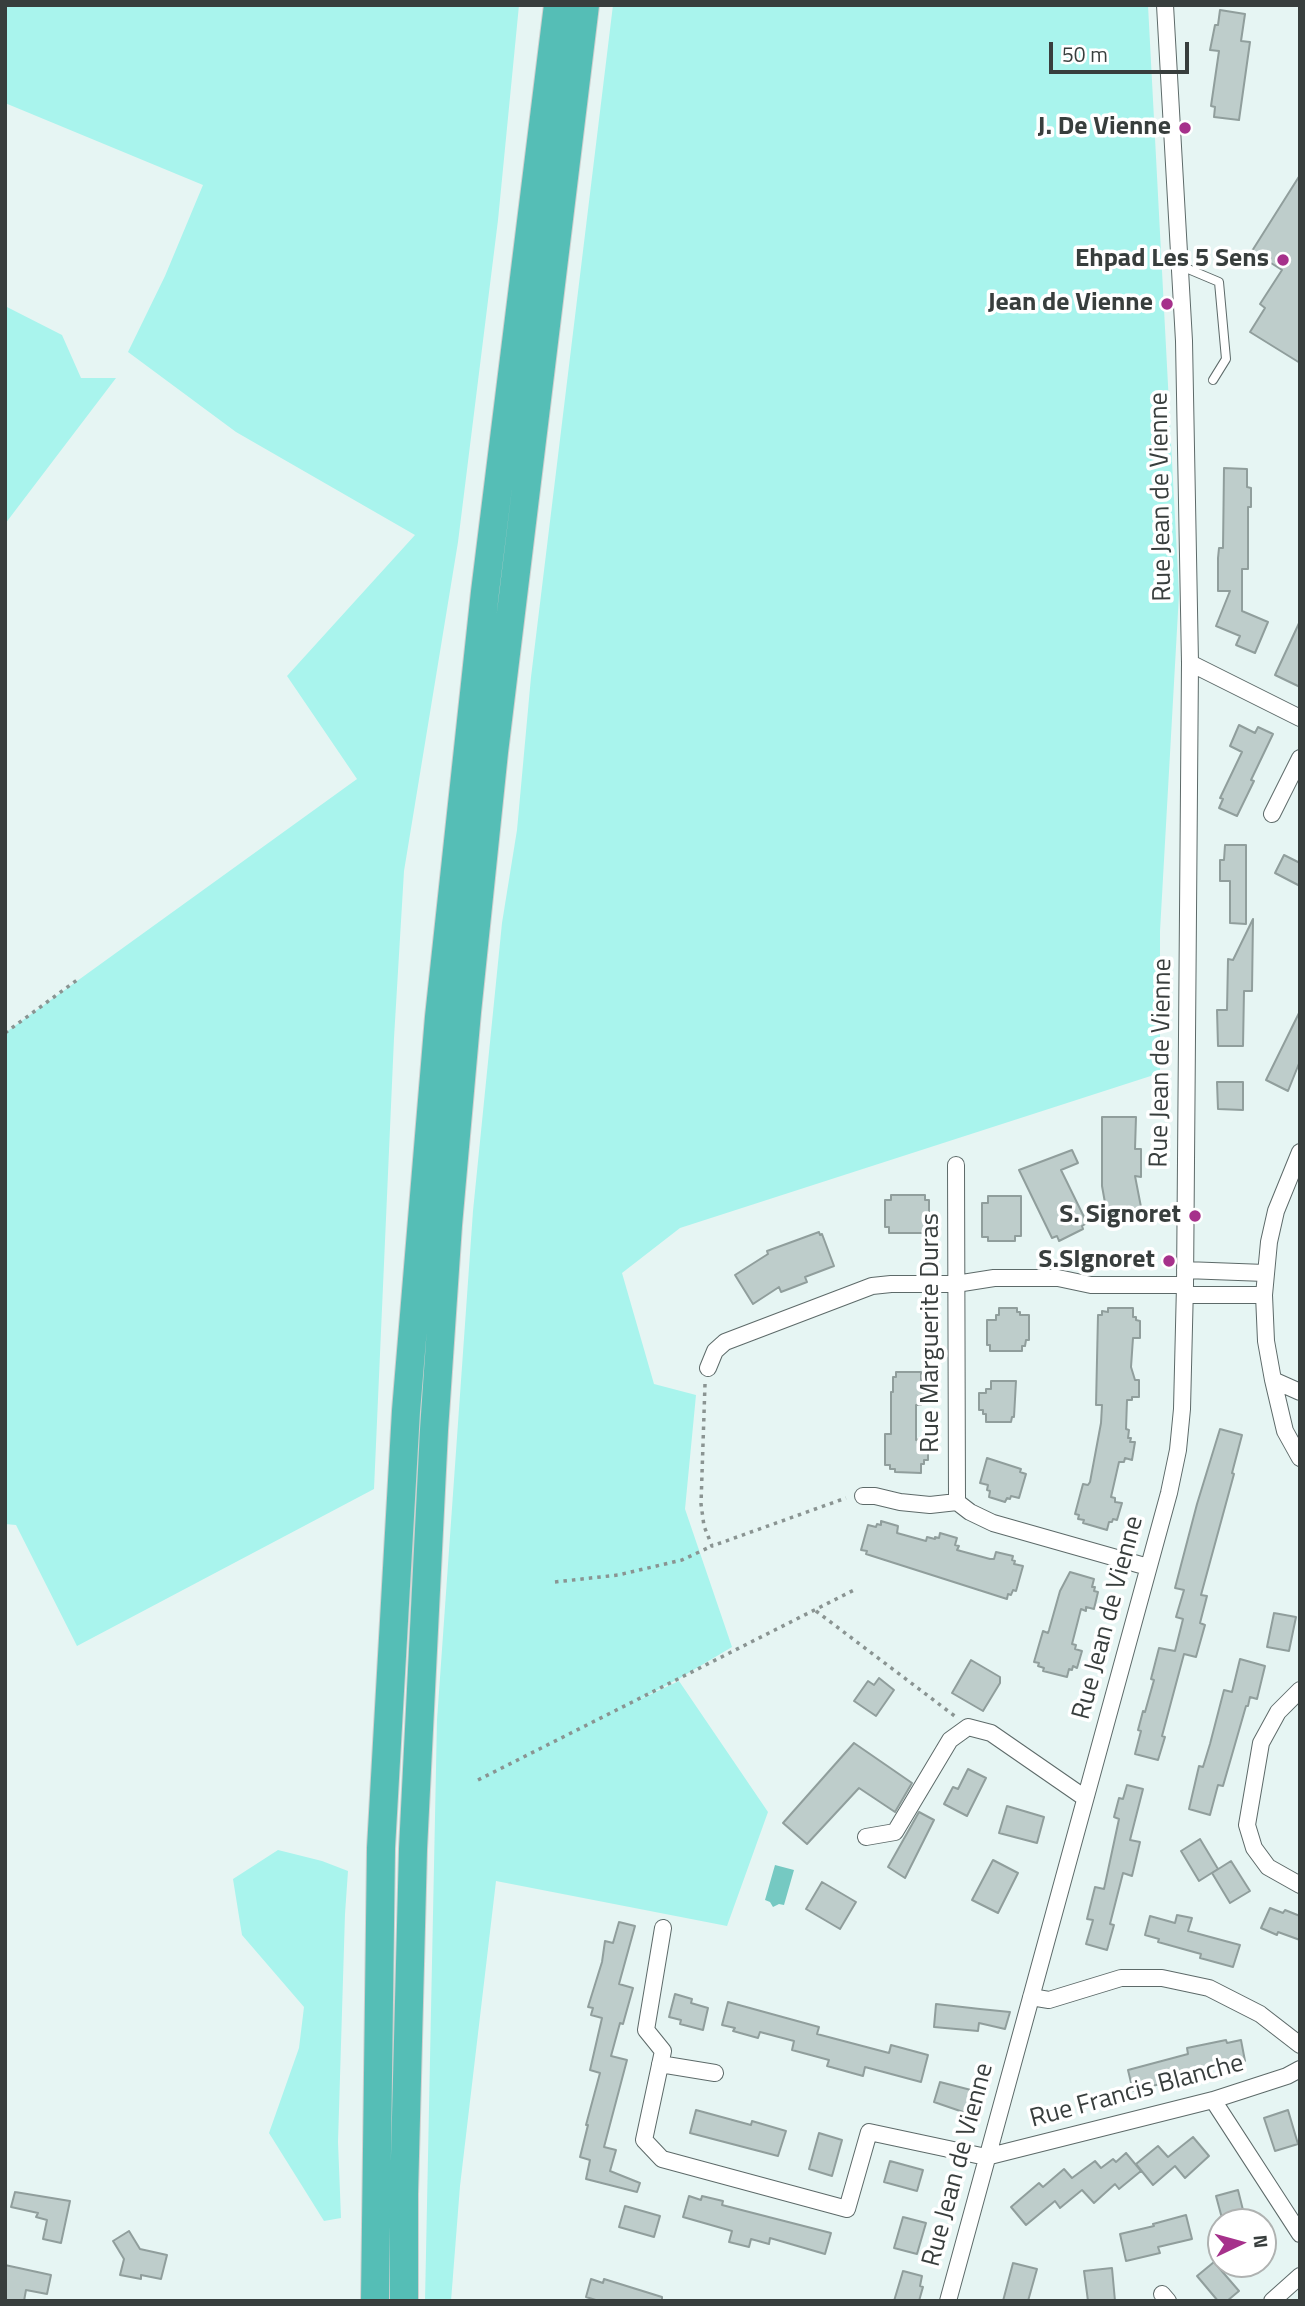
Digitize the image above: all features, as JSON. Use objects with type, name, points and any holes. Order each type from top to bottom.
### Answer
[{"type":"highway","points":[[375,2301],[381,1848],[406,1411],[439,1017],[467,756],[558,5]]},
{"type":"highway","points":[[404,2301],[404,2194],[413,1849],[434,1430],[449,1212],[494,752],[585,5]]},
{"type":"street","name":"Rue Jean de Vienne","points":[[948,2301],[1169,1493],[1178,1450],[1182,1409],[1190,663],[1184,341],[1165,5]]},
{"type":"street","points":[[1190,663],[1300,718]]},
{"type":"street","points":[[1272,814],[1300,758]]},
{"type":"street","points":[[1300,1152],[1276,1211],[1265,1273],[1264,1295],[1266,1341],[1273,1380],[1285,1432],[1300,1458]]},
{"type":"street","name":"Rue Marguerite Duras","points":[[956,1165],[957,1502]]},
{"type":"street","points":[[708,1368],[715,1351],[725,1342],[862,1290],[891,1284],[956,1284],[994,1278],[1058,1278],[1091,1284],[1185,1283],[1265,1273]]},
{"type":"street","points":[[1185,1283],[1264,1295]]},
{"type":"street","points":[[1273,1380],[1300,1392]]},
{"type":"street","points":[[863,1496],[930,1505],[957,1502],[970,1513],[993,1523],[1147,1567]]},
{"type":"street","points":[[1300,1690],[1278,1712],[1261,1743],[1247,1825],[1254,1848],[1268,1867],[1300,1885]]},
{"type":"street","points":[[866,1837],[895,1832],[950,1740],[968,1727],[991,1733],[1085,1798]]},
{"type":"street","points":[[663,1928],[646,2030],[663,2051],[644,2140],[662,2159],[847,2209],[869,2132],[986,2157]]},
{"type":"street","points":[[1031,1997],[1049,2000],[1121,1978],[1162,1978],[1209,1988],[1260,2014],[1300,2045]]},
{"type":"street","points":[[660,2064],[715,2073]]},
{"type":"street","name":"Rue Francis Blanche","points":[[986,2157],[1213,2100],[1287,2076],[1300,2069]]},
{"type":"street","points":[[1213,2100],[1300,2234]]},
{"type":"street","points":[[1272,2301],[1300,2276]]},
{"type":"lane","points":[[1180,265],[1219,282],[1226,359],[1213,380]]},
{"type":"path","points":[[5,1033],[77,980]]},
{"type":"path","points":[[708,1368],[704,1391],[701,1504],[704,1526],[712,1546]]},
{"type":"path","points":[[555,1582],[631,1572],[682,1560],[712,1546],[826,1504],[863,1496]]},
{"type":"path","points":[[478,1780],[856,1589]]},
{"type":"path","points":[[816,1611],[968,1727]]},
{"type":"shaded area","points":[[5,5],[519,5],[498,220],[458,542],[404,871],[374,1489],[77,1646],[16,1525],[5,1524],[5,1033],[357,779],[287,676],[415,535],[236,432],[128,352],[165,276],[203,185],[5,103]]},
{"type":"shaded area","points":[[613,5],[1148,5],[1179,594],[1160,931],[1160,1073],[680,1228],[622,1273],[654,1384],[696,1395],[685,1509],[732,1647],[632,1703],[679,1681],[768,1812],[727,1926],[496,1881],[460,2186],[451,2301],[425,2301],[437,1720],[473,1211],[502,923],[517,830],[531,677]]},
{"type":"shaded area","points":[[5,306],[62,335],[81,378],[116,378],[5,524]]},
{"type":"shaded area","points":[[278,1850],[322,1861],[348,1871],[338,2142],[341,2218],[324,2221],[269,2133],[299,2048],[304,2007],[242,1935],[233,1879]]},
{"type":"shaded area","points":[[775,1865],[794,1870],[784,1905],[773,1907],[765,1900]]},
{"type":"building","points":[[1220,10],[1245,14],[1241,41],[1250,42],[1239,120],[1214,117],[1215,107],[1211,106],[1219,51],[1210,50]]},
{"type":"building","name":"Ehpad Les 5 Sens","points":[[1300,175],[1300,363],[1250,332],[1265,308],[1260,304],[1282,270],[1252,251]]},
{"type":"building","points":[[1224,468],[1247,469],[1247,487],[1251,488],[1251,507],[1248,507],[1248,569],[1242,569],[1242,611],[1268,622],[1255,653],[1236,645],[1240,636],[1216,626],[1230,591],[1218,591],[1219,548],[1223,548]]},
{"type":"building","points":[[1300,621],[1300,687],[1275,675]]},
{"type":"building","points":[[1239,725],[1255,733],[1258,727],[1273,734],[1237,816],[1219,808],[1223,799],[1220,798],[1242,752],[1230,746]]},
{"type":"building","points":[[1225,845],[1246,845],[1246,924],[1230,923],[1230,881],[1220,881],[1220,860],[1224,860]]},
{"type":"building","points":[[1284,855],[1300,863],[1300,886],[1275,873]]},
{"type":"building","points":[[1253,919],[1252,991],[1244,991],[1243,1046],[1218,1046],[1217,1010],[1227,1010],[1228,959],[1233,960]]},
{"type":"building","points":[[1300,1011],[1300,1061],[1288,1091],[1266,1080]]},
{"type":"building","points":[[1217,1082],[1243,1082],[1243,1110],[1218,1109]]},
{"type":"building","points":[[1102,1117],[1136,1117],[1135,1149],[1141,1149],[1141,1177],[1135,1176],[1141,1207],[1107,1214],[1102,1186]]},
{"type":"building","points":[[1072,1150],[1078,1163],[1061,1170],[1087,1223],[1082,1226],[1083,1229],[1059,1241],[1057,1236],[1052,1238],[1019,1170]]},
{"type":"building","points":[[891,1195],[925,1195],[925,1200],[929,1200],[929,1233],[889,1233],[889,1227],[885,1227],[885,1200],[891,1200]]},
{"type":"building","points":[[988,1196],[1021,1196],[1021,1236],[1015,1236],[1015,1241],[988,1241],[988,1237],[982,1237],[982,1203],[988,1203]]},
{"type":"building","points":[[819,1232],[834,1266],[805,1277],[807,1282],[781,1292],[779,1287],[753,1304],[735,1275],[768,1254],[767,1251]]},
{"type":"building","points":[[999,1308],[1017,1308],[1020,1315],[1029,1315],[1029,1340],[1022,1346],[1022,1351],[990,1351],[990,1345],[987,1345],[987,1320],[996,1320]]},
{"type":"building","points":[[1108,1308],[1133,1308],[1133,1317],[1140,1321],[1140,1338],[1133,1338],[1131,1367],[1135,1380],[1139,1380],[1139,1397],[1127,1400],[1126,1429],[1129,1430],[1130,1442],[1135,1442],[1132,1460],[1125,1458],[1124,1462],[1119,1462],[1111,1497],[1115,1498],[1115,1502],[1122,1503],[1117,1520],[1109,1522],[1107,1530],[1083,1523],[1084,1520],[1078,1519],[1079,1515],[1075,1514],[1083,1484],[1088,1485],[1090,1482],[1101,1423],[1102,1405],[1096,1405],[1098,1315],[1102,1315],[1102,1311],[1108,1312]]},
{"type":"building","points":[[896,1372],[921,1372],[921,1380],[928,1384],[928,1401],[921,1401],[921,1405],[916,1405],[916,1440],[921,1439],[921,1443],[928,1443],[928,1460],[921,1464],[921,1473],[895,1472],[895,1469],[890,1469],[890,1465],[885,1465],[885,1434],[891,1434],[891,1392]]},
{"type":"building","points":[[991,1381],[1016,1381],[1014,1417],[1011,1422],[986,1422],[986,1414],[979,1410],[979,1393],[986,1393],[986,1389],[991,1389]]},
{"type":"building","points":[[1220,1429],[1242,1435],[1201,1595],[1207,1596],[1200,1623],[1205,1625],[1196,1657],[1184,1654],[1158,1760],[1135,1754],[1141,1731],[1138,1730],[1154,1680],[1151,1679],[1159,1648],[1175,1651],[1183,1619],[1176,1617],[1184,1590],[1175,1588]]},
{"type":"building","points":[[987,1458],[1021,1469],[1020,1472],[1026,1474],[1019,1498],[1011,1496],[1005,1502],[989,1497],[988,1485],[980,1483]]},
{"type":"building","points":[[881,1521],[898,1526],[897,1533],[926,1541],[927,1537],[939,1538],[940,1533],[957,1538],[957,1550],[990,1559],[994,1559],[996,1552],[1013,1556],[1014,1564],[1023,1566],[1016,1591],[1008,1594],[1007,1599],[866,1554],[867,1551],[861,1550],[868,1525],[876,1527],[877,1524],[881,1525]]},
{"type":"building","points":[[1070,1572],[1094,1579],[1092,1587],[1098,1592],[1094,1609],[1081,1609],[1072,1644],[1076,1645],[1075,1649],[1082,1651],[1077,1668],[1073,1666],[1072,1670],[1069,1669],[1067,1677],[1043,1671],[1044,1668],[1038,1666],[1039,1663],[1034,1662],[1043,1631],[1048,1633],[1060,1591]]},
{"type":"building","points":[[1274,1613],[1296,1617],[1289,1651],[1267,1647]]},
{"type":"building","points":[[1240,1659],[1265,1666],[1257,1699],[1250,1697],[1246,1706],[1223,1786],[1218,1785],[1210,1815],[1189,1809],[1199,1766],[1203,1767],[1224,1690],[1232,1692]]},
{"type":"building","points":[[971,1660],[1000,1677],[1000,1683],[983,1711],[952,1693]]},
{"type":"building","points":[[879,1678],[894,1690],[876,1716],[854,1701],[868,1681],[874,1685]]},
{"type":"building","points":[[854,1743],[912,1783],[895,1812],[859,1788],[807,1844],[783,1823]]},
{"type":"building","points":[[968,1769],[986,1778],[967,1816],[944,1804],[953,1787],[958,1789]]},
{"type":"building","points":[[1127,1785],[1143,1789],[1130,1840],[1140,1842],[1132,1876],[1123,1873],[1110,1924],[1114,1925],[1107,1950],[1086,1944],[1093,1920],[1087,1919],[1095,1887],[1104,1889],[1119,1819],[1114,1817],[1119,1798],[1123,1799]]},
{"type":"building","points":[[1007,1806],[1044,1817],[1037,1843],[999,1833]]},
{"type":"building","points":[[919,1812],[934,1820],[905,1878],[888,1867]]},
{"type":"building","points":[[1200,1839],[1218,1869],[1199,1881],[1181,1851]]},
{"type":"building","points":[[993,1860],[1018,1873],[998,1913],[972,1900]]},
{"type":"building","points":[[1231,1861],[1250,1891],[1230,1903],[1212,1873]]},
{"type":"building","points":[[822,1882],[856,1902],[840,1929],[806,1909]]},
{"type":"building","points":[[1270,1908],[1300,1916],[1300,1940],[1261,1928]]},
{"type":"building","points":[[1177,1915],[1192,1918],[1188,1931],[1240,1945],[1233,1967],[1200,1958],[1201,1954],[1158,1942],[1159,1939],[1145,1935],[1150,1916],[1175,1923]]},
{"type":"building","points":[[619,1922],[635,1926],[619,1984],[633,1988],[611,2056],[627,2060],[604,2147],[616,2150],[610,2171],[640,2183],[637,2192],[586,2179],[590,2160],[580,2157],[600,2073],[590,2070],[602,2018],[591,2015],[593,2008],[588,2007],[602,1962],[605,1941],[613,1943]]},
{"type":"building","points":[[675,1994],[708,2008],[703,2030],[680,2024],[681,2020],[669,2017]]},
{"type":"building","points":[[728,2002],[819,2027],[817,2034],[889,2053],[891,2045],[928,2055],[921,2082],[865,2067],[863,2076],[827,2066],[829,2060],[792,2050],[794,2041],[760,2032],[758,2038],[733,2031],[735,2028],[722,2025]]},
{"type":"building","points":[[936,2004],[1010,2012],[1005,2029],[979,2023],[978,2031],[934,2027]]},
{"type":"building","points":[[1226,2040],[1227,2043],[1241,2040],[1245,2061],[1190,2073],[1191,2076],[1133,2091],[1128,2070],[1188,2054],[1187,2048]]},
{"type":"building","points":[[940,2082],[971,2090],[966,2113],[934,2102]]},
{"type":"building","points":[[696,2110],[751,2125],[752,2121],[786,2131],[778,2156],[690,2133]]},
{"type":"building","points":[[1288,2110],[1298,2144],[1275,2151],[1264,2118]]},
{"type":"building","points":[[819,2133],[842,2140],[832,2176],[809,2169]]},
{"type":"building","points":[[1193,2137],[1209,2156],[1185,2178],[1175,2166],[1153,2185],[1136,2164],[1158,2146],[1168,2157]]},
{"type":"building","points":[[1126,2153],[1141,2171],[1119,2189],[1115,2184],[1094,2203],[1082,2190],[1060,2208],[1055,2201],[1026,2225],[1011,2207],[1039,2183],[1043,2187],[1064,2169],[1072,2178],[1095,2161],[1101,2168],[1113,2159],[1116,2162]]},
{"type":"building","points":[[890,2161],[923,2170],[917,2191],[884,2182]]},
{"type":"building","points":[[1238,2190],[1242,2208],[1219,2208],[1216,2196]]},
{"type":"building","points":[[15,2192],[70,2201],[61,2243],[43,2239],[47,2220],[36,2217],[38,2213],[11,2207]]},
{"type":"building","points":[[689,2196],[701,2200],[702,2196],[723,2201],[722,2205],[831,2233],[825,2254],[770,2238],[769,2244],[751,2239],[749,2247],[729,2242],[732,2231],[683,2217]]},
{"type":"building","points":[[625,2206],[660,2216],[654,2237],[619,2227]]},
{"type":"building","points":[[1186,2215],[1192,2239],[1158,2247],[1160,2253],[1126,2261],[1120,2234]]},
{"type":"building","points":[[903,2217],[926,2223],[917,2254],[894,2248]]},
{"type":"building","points":[[129,2231],[140,2249],[167,2255],[161,2279],[120,2275],[124,2259],[113,2241]]},
{"type":"building","points":[[1013,2263],[1037,2269],[1028,2301],[1003,2301]]},
{"type":"building","points":[[5,2265],[51,2275],[47,2294],[26,2290],[24,2301],[5,2301]]},
{"type":"building","points":[[1112,2268],[1115,2301],[1088,2301],[1084,2271]]},
{"type":"building","points":[[1207,2268],[1207,2278],[1228,2278],[1239,2291],[1227,2301],[1218,2301],[1197,2276]]},
{"type":"building","points":[[903,2271],[922,2276],[920,2286],[923,2287],[919,2301],[894,2301]]},
{"type":"building","points":[[591,2279],[603,2283],[604,2279],[662,2297],[662,2301],[599,2301],[586,2297]]},
{"type":"place","name":"J. De Vienne","points":[[1185,128]]},
{"type":"place","name":"Ehpad Les 5 Sens","points":[[1283,260]]},
{"type":"place","name":"Jean de Vienne","points":[[1167,304]]},
{"type":"place","name":"S. Signoret","points":[[1195,1216]]},
{"type":"place","name":"S.SIgnoret","points":[[1169,1261]]}]
